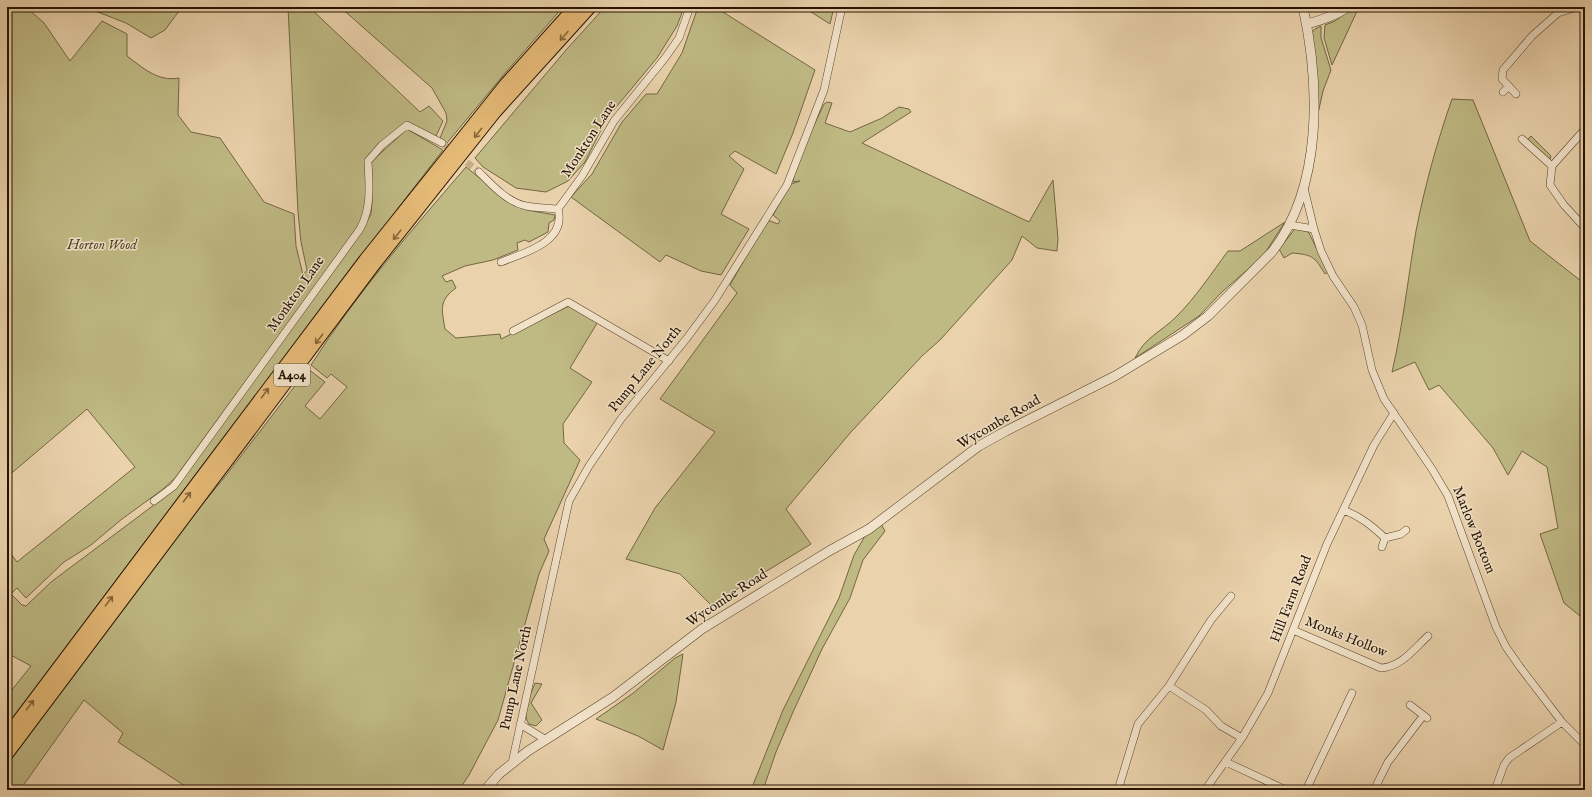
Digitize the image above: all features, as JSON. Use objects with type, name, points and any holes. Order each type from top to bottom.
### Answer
[{"type":"highway","name":"A404","points":[[7,736],[365,260],[505,85],[575,7]]},
{"type":"highway","name":"A404","points":[[7,754],[381,256],[495,112],[590,7]]},
{"type":"street","name":"Monkton Lane","points":[[558,209],[582,176],[614,121],[665,58],[679,38],[690,7]]},
{"type":"street","name":"Pump Lane North","points":[[512,764],[569,501],[589,466],[621,419],[669,361],[715,300],[786,185],[824,90],[842,7]]},
{"type":"street","name":"Wycombe Road","points":[[485,790],[499,774],[512,764],[546,740],[613,697],[702,629],[829,551],[869,529],[979,446],[1115,376],[1183,335],[1208,316],[1272,252],[1290,225],[1304,188],[1311,151],[1314,102],[1307,24],[1303,7]]},
{"type":"street","points":[[1307,24],[1338,14],[1348,7]]},
{"type":"street","points":[[1516,94],[1502,79],[1503,70],[1532,36],[1558,13],[1577,7]]},
{"type":"street","points":[[1503,92],[1509,86]]},
{"type":"street","name":"Monkton Lane","points":[[154,501],[174,486],[360,229],[366,218],[370,202],[368,161],[382,146],[407,125],[442,143]]},
{"type":"street","points":[[1585,129],[1552,166],[1550,185],[1564,205],[1585,228]]},
{"type":"street","points":[[1522,139],[1552,166]]},
{"type":"street","points":[[479,172],[501,193],[513,201],[526,206],[558,209],[559,221],[554,233],[548,241],[539,247],[501,262]]},
{"type":"street","name":"Marlow Bottom","points":[[1304,188],[1321,251],[1333,276],[1354,307],[1362,325],[1372,370],[1384,399],[1432,469],[1448,496],[1496,627],[1506,647],[1562,722],[1585,745]]},
{"type":"street","points":[[1290,225],[1314,229]]},
{"type":"street","points":[[513,331],[568,302],[669,361]]},
{"type":"street","name":"Hill Farm Road","points":[[1206,790],[1213,777],[1226,762],[1242,738],[1268,693],[1327,544],[1374,445],[1394,414]]},
{"type":"street","points":[[1343,510],[1371,525],[1385,538]]},
{"type":"street","points":[[1385,538],[1401,534],[1406,530]]},
{"type":"street","points":[[1382,548],[1385,538]]},
{"type":"street","points":[[1118,790],[1138,724],[1197,650],[1211,620],[1229,598],[1233,606]]},
{"type":"street","name":"Monks Hollow","points":[[1293,630],[1381,668],[1391,668],[1405,652],[1428,636]]},
{"type":"street","points":[[1169,686],[1206,710],[1221,726],[1242,738]]},
{"type":"street","points":[[1306,790],[1349,707],[1352,693]]},
{"type":"street","points":[[1374,790],[1388,762],[1425,717],[1410,706]]},
{"type":"street","points":[[1495,790],[1504,765],[1509,758],[1562,722]]},
{"type":"street","points":[[520,724],[546,740]]},
{"type":"street","points":[[1226,762],[1286,790]]},
{"type":"green space","name":"Horton Wood","points":[[7,7],[26,7],[44,23],[70,61],[102,21],[127,34],[127,56],[139,65],[151,73],[164,78],[179,78],[178,115],[191,132],[220,138],[264,202],[294,214],[296,246],[303,275],[307,270],[301,242],[298,212],[288,7],[309,7],[420,112],[429,106],[443,121],[436,136],[405,123],[366,159],[366,198],[363,220],[175,478],[162,490],[122,519],[91,545],[64,562],[26,598],[17,588],[11,594],[22,605],[26,606],[51,582],[170,493],[362,231],[371,214],[371,162],[407,129],[443,150],[7,726],[7,696],[31,666],[7,653],[7,549],[17,562],[135,467],[87,409],[7,477]]},
{"type":"green space","points":[[85,7],[182,7],[165,30],[151,38],[126,23]]},
{"type":"green space","points":[[340,7],[563,7],[447,143],[440,138],[447,121],[446,113],[432,88]]},
{"type":"green space","points":[[605,7],[684,7],[677,26],[657,58],[607,118],[585,162],[568,181],[546,192],[516,188],[483,167],[475,158],[566,50]]},
{"type":"green space","points":[[698,7],[715,7],[815,70],[793,133],[776,174],[735,151],[729,156],[744,169],[721,214],[749,229],[721,275],[701,271],[666,255],[660,262],[571,197],[592,174],[622,122],[646,94],[657,94],[682,53]]},
{"type":"green space","points":[[803,7],[834,7],[830,24]]},
{"type":"green space","points":[[1354,7],[1359,7],[1332,65],[1324,38],[1325,25],[1335,21]]},
{"type":"green space","points":[[1321,26],[1321,38],[1331,70],[1323,91],[1317,118],[1312,33],[1315,29]]},
{"type":"green space","points":[[1452,99],[1473,100],[1530,241],[1585,284],[1585,620],[1564,603],[1540,534],[1558,528],[1547,467],[1522,451],[1508,475],[1493,448],[1439,385],[1429,390],[1415,362],[1392,372],[1423,197],[1441,131]]},
{"type":"green space","points":[[827,102],[832,103],[825,123],[850,132],[882,118],[899,107],[909,109],[911,112],[862,143],[1029,222],[1053,180],[1058,239],[1057,251],[1037,248],[1022,236],[1012,260],[940,340],[922,356],[851,432],[786,509],[811,544],[711,605],[680,574],[626,559],[655,508],[715,432],[660,399],[737,293],[730,285],[767,220],[778,224],[780,221],[773,215],[791,184],[800,181],[793,182],[794,176],[807,140],[824,104]]},
{"type":"green space","points":[[1531,136],[1551,156],[1550,159],[1546,159],[1527,140]]},
{"type":"green space","points":[[466,167],[513,205],[527,210],[555,215],[554,220],[549,223],[548,232],[529,242],[525,240],[517,243],[518,250],[493,260],[465,266],[442,276],[446,282],[452,280],[456,288],[446,297],[444,302],[442,311],[445,329],[456,338],[500,334],[501,339],[569,306],[599,320],[570,368],[592,382],[563,424],[564,443],[580,460],[544,539],[549,551],[539,574],[498,720],[469,775],[459,790],[191,790],[118,742],[123,733],[84,700],[20,790],[7,790],[7,764],[195,513],[224,478],[308,369],[325,382],[305,406],[320,419],[347,387],[331,374],[327,378],[311,365],[346,313],[365,288]]},
{"type":"green space","points":[[1285,222],[1263,256],[1222,292],[1199,316],[1135,358],[1148,340],[1176,317],[1190,301],[1228,251],[1240,251]]},
{"type":"green space","points":[[1295,229],[1309,233],[1328,272],[1325,274],[1318,263],[1309,256],[1292,253],[1284,258],[1279,249]]},
{"type":"green space","points":[[881,524],[885,531],[863,560],[850,598],[822,649],[793,712],[776,752],[763,790],[751,790],[783,710],[839,598],[854,555],[865,536]]},
{"type":"green space","points":[[683,654],[676,702],[663,750],[638,736],[596,719],[632,694],[675,658]]},
{"type":"green space","points":[[535,683],[542,684],[531,703],[542,720],[536,726],[529,724],[526,714],[526,709]]},
{"type":"tunnel","points":[[442,143],[479,172]]}]
